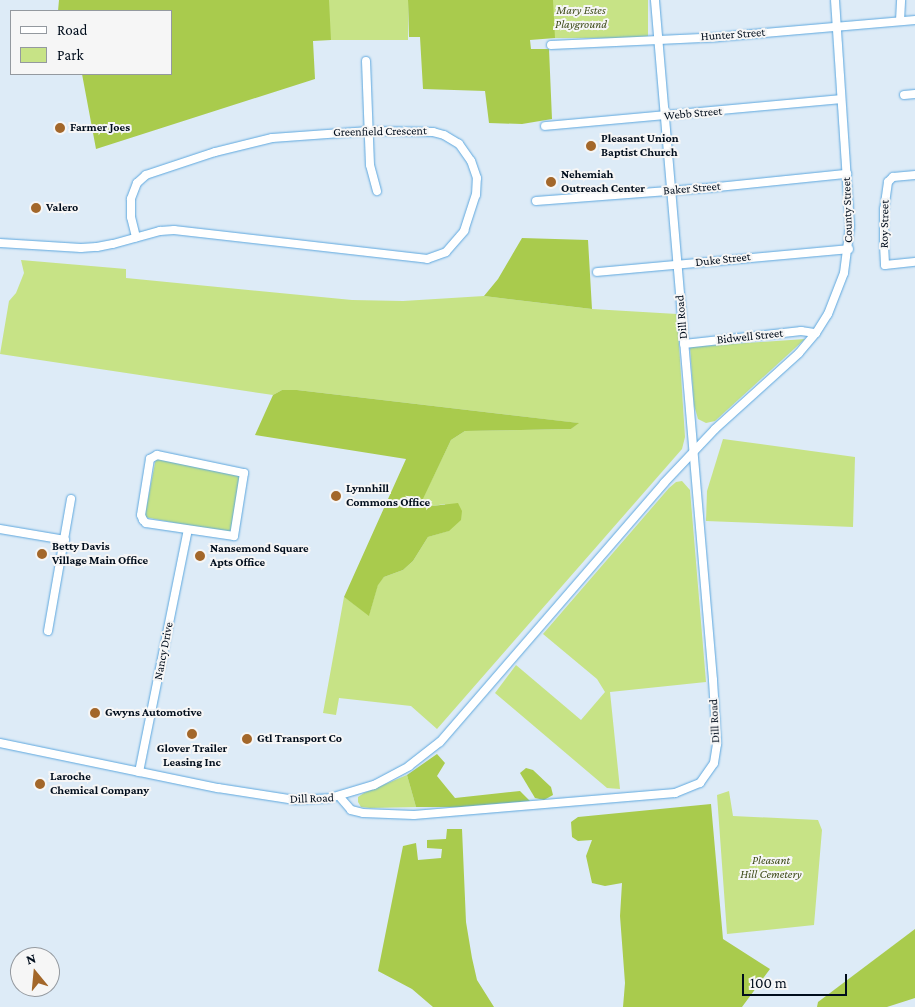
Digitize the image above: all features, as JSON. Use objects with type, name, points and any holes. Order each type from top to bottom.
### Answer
[{"type":"street","name":"Dill Road","points":[[0,743],[278,799],[313,800],[339,796],[347,807],[362,813],[449,813],[675,793],[694,787],[704,779],[714,763],[717,744],[655,0]]},
{"type":"street","name":"County Street","points":[[339,796],[374,785],[392,776],[440,742],[693,451],[799,353],[816,333],[834,301],[844,273],[849,249],[850,218],[835,0]]},
{"type":"street","points":[[900,21],[901,0]]},
{"type":"street","name":"Hunter Street","points":[[551,45],[658,40],[915,20]]},
{"type":"street","points":[[366,61],[370,169],[377,191]]},
{"type":"street","points":[[904,95],[915,94]]},
{"type":"street","name":"Webb Street","points":[[545,126],[666,117],[841,100]]},
{"type":"street","name":"Greenfield Crescent","points":[[0,243],[81,248],[113,244],[160,231],[188,230],[418,260],[427,259],[446,252],[464,232],[476,195],[477,178],[471,161],[458,144],[444,135],[419,130],[368,131],[272,138],[153,171],[137,184],[131,199],[131,216],[136,237]]},
{"type":"street","name":"Baker Street","points":[[536,200],[847,174]]},
{"type":"street","name":"Roy Street","points":[[915,175],[893,177],[888,182],[884,209],[885,265],[915,262]]},
{"type":"street","name":"Duke Street","points":[[597,272],[849,249]]},
{"type":"street","name":"Bidwell Street","points":[[684,344],[800,332],[816,333]]},
{"type":"street","points":[[157,455],[244,473],[234,536],[188,530],[142,520],[141,515],[152,456],[157,455]]},
{"type":"street","points":[[48,632],[71,499]]},
{"type":"street","points":[[0,529],[65,540]]},
{"type":"street","name":"Nancy Drive","points":[[140,772],[188,530]]},
{"type":"green space","points":[[59,0],[329,0],[331,40],[313,41],[315,79],[96,149],[82,75],[172,75],[172,10],[58,10]]},
{"type":"green space","points":[[329,0],[408,0],[408,40],[329,40]]},
{"type":"green space","points":[[408,0],[553,0],[555,38],[530,40],[531,49],[549,49],[552,119],[522,124],[489,123],[485,91],[423,89],[420,37],[409,37]]},
{"type":"green space","name":"Mary Estes Playground","points":[[553,0],[648,0],[648,38],[553,38]]},
{"type":"green space","points":[[522,238],[588,240],[592,309],[484,296],[498,279]]},
{"type":"green space","points":[[21,260],[126,269],[126,278],[352,300],[403,301],[484,296],[592,309],[677,314],[685,437],[682,449],[437,729],[411,706],[339,698],[336,715],[323,713],[344,597],[369,615],[378,584],[384,577],[403,570],[413,561],[428,537],[448,531],[445,504],[432,506],[421,502],[451,440],[465,431],[571,429],[578,423],[297,390],[282,390],[273,395],[0,354],[9,301],[16,293],[24,273]]},
{"type":"green space","points":[[805,339],[715,421],[706,423],[698,419],[694,405],[690,347]]},
{"type":"green space","points":[[282,390],[297,390],[579,423],[571,429],[465,431],[451,440],[422,501],[432,506],[458,503],[462,511],[461,520],[449,531],[428,537],[413,561],[403,570],[384,577],[378,585],[369,616],[344,597],[406,459],[255,435],[273,395]]},
{"type":"green space","points":[[723,439],[855,457],[853,527],[706,521],[707,491]]},
{"type":"green space","points":[[156,458],[241,475],[230,533],[145,517]]},
{"type":"green space","points":[[682,481],[690,490],[706,682],[610,692],[620,789],[607,788],[495,693],[516,665],[581,720],[605,692],[597,679],[543,634],[669,488],[676,482]]},
{"type":"green space","points":[[437,754],[445,763],[437,776],[455,798],[520,791],[530,801],[462,807],[416,807],[407,775]]},
{"type":"green space","points":[[526,768],[533,770],[551,787],[553,795],[544,800],[535,798],[520,773]]},
{"type":"green space","points":[[407,775],[416,807],[361,807],[358,797]]},
{"type":"green space","name":"Pleasant Hill Cemetery","points":[[729,791],[733,816],[818,820],[822,830],[814,925],[727,934],[717,795]]},
{"type":"green space","points":[[711,804],[723,939],[770,969],[742,1007],[623,1007],[625,983],[620,916],[622,883],[605,886],[592,883],[586,856],[592,840],[578,841],[572,837],[571,822],[578,817]]},
{"type":"green space","points":[[447,829],[462,829],[466,922],[472,958],[477,980],[494,1007],[433,1007],[412,989],[378,971],[403,846],[416,843],[418,860],[441,858],[442,849],[427,848],[427,840],[446,839]]},
{"type":"green space","points":[[915,929],[915,998],[887,1007],[817,1007],[818,1002]]},
{"type":"place","name":"Farmer Joes","points":[[60,128]]},
{"type":"place","name":"Pleasant Union Baptist Church","points":[[591,146]]},
{"type":"place","name":"Nehemiah Outreach Center","points":[[551,182]]},
{"type":"place","name":"Valero","points":[[36,208]]},
{"type":"place","name":"Lynnhill Commons Office","points":[[336,496]]},
{"type":"place","name":"Betty Davis Village Main Office","points":[[42,554]]},
{"type":"place","name":"Nansemond Square Apts Office","points":[[200,556]]},
{"type":"place","name":"Gwyns Automotive","points":[[95,713]]},
{"type":"place","name":"Glover Trailer Leasing Inc","points":[[192,734]]},
{"type":"place","name":"Gtl Transport Co","points":[[247,739]]},
{"type":"place","name":"Laroche Chemical Company","points":[[40,784]]}]
